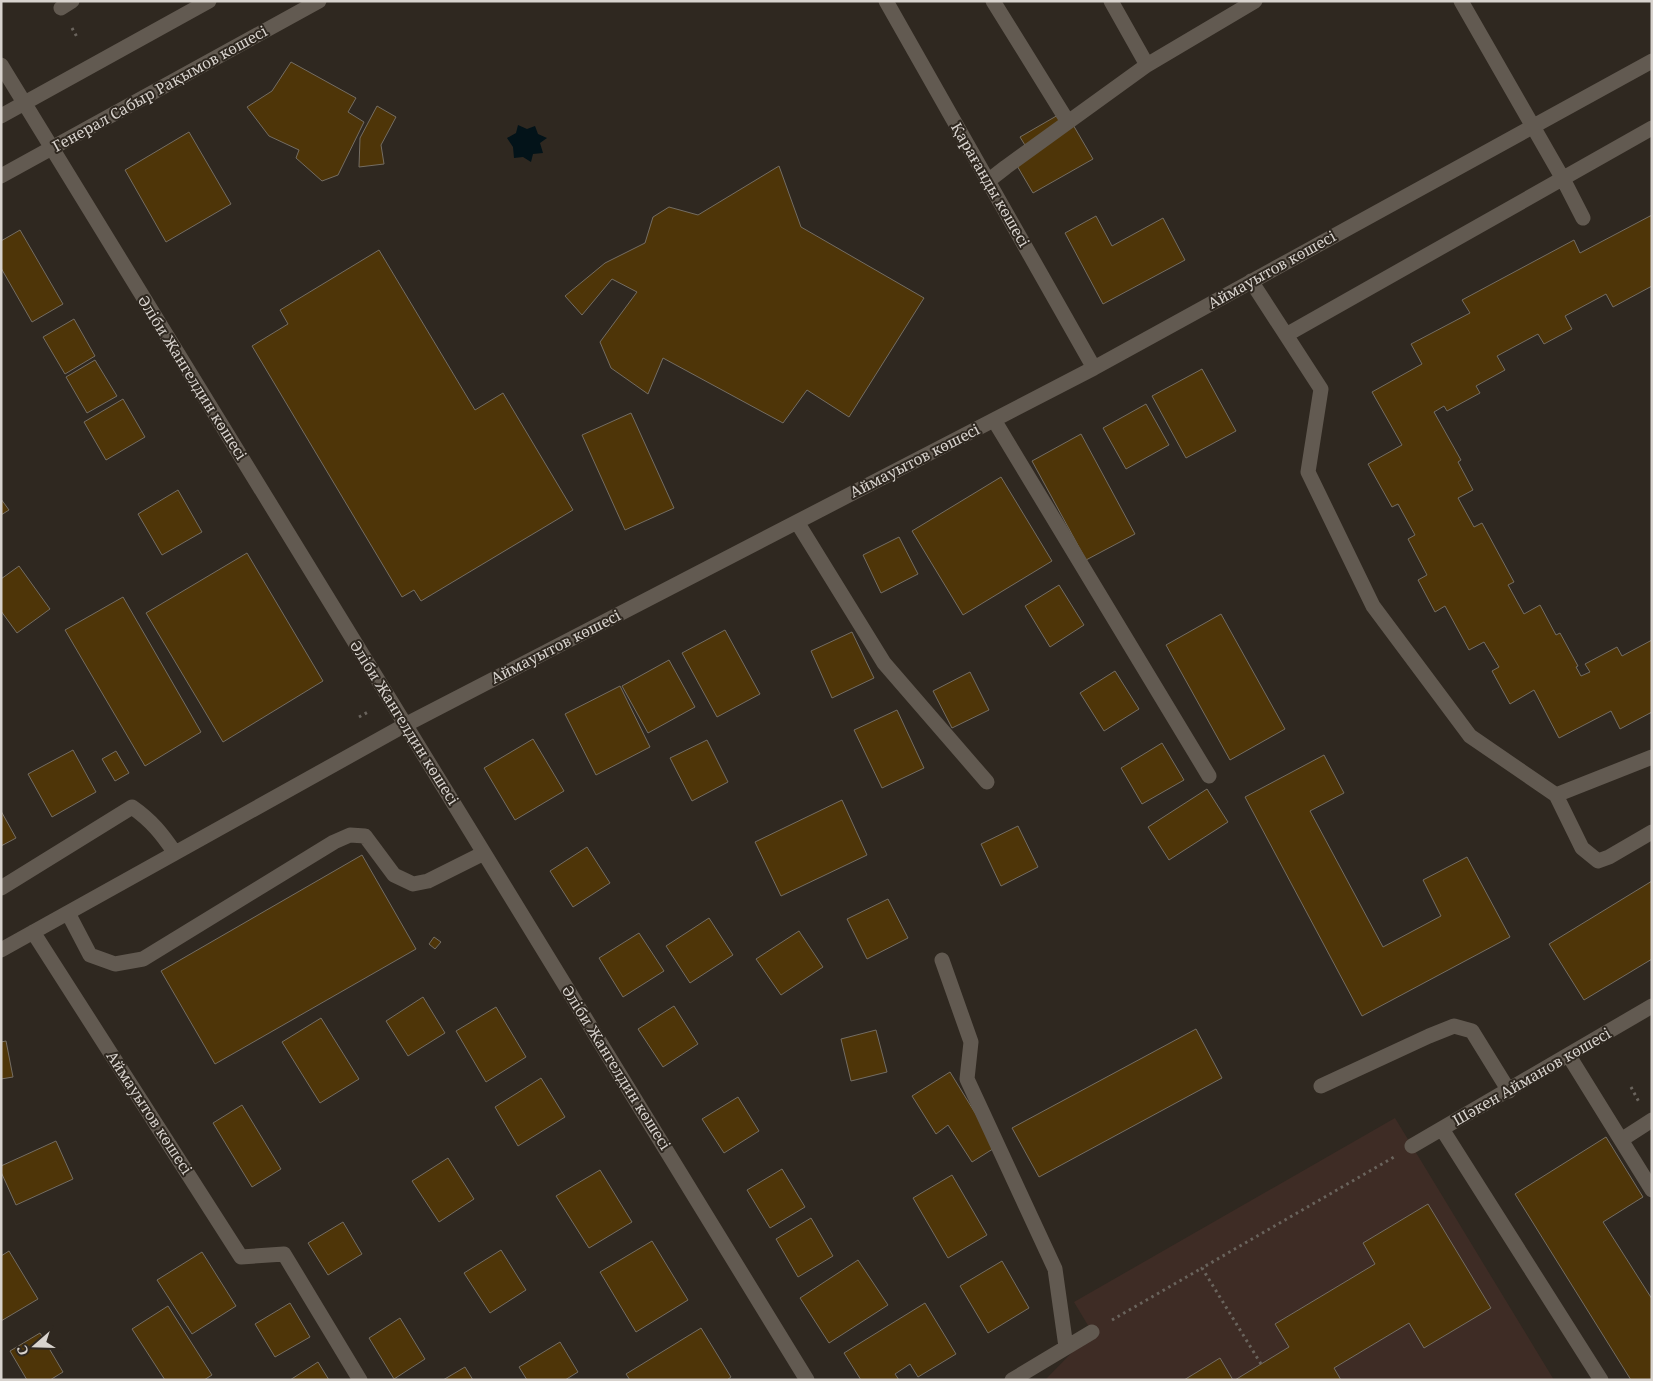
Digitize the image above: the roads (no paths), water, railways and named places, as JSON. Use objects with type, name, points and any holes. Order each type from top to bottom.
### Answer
[{"type":"street","points":[[1,116],[208,1]]},
{"type":"street","name":"Генерал Сабыр Рақымов көшесі","points":[[1,176],[319,1]]},
{"type":"street","name":"Қарағанды көшесі","points":[[886,1],[1094,368]]},
{"type":"street","points":[[993,1],[1068,122]]},
{"type":"street","points":[[1111,1],[1147,65]]},
{"type":"street","points":[[988,181],[1006,166],[1147,65],[1254,1]]},
{"type":"street","points":[[1461,1],[1583,218]]},
{"type":"street","name":"Аймауытов көшесі","points":[[1,950],[405,725],[1094,368],[1652,61]]},
{"type":"street","name":"Әліби Жангелдин көшесі","points":[[1,65],[807,1380]]},
{"type":"street","points":[[1286,335],[1652,128]]},
{"type":"street","points":[[1250,282],[1321,389],[1308,472],[1373,606],[1470,736],[1556,795],[1582,848],[1598,861],[1609,857],[1652,832]]},
{"type":"street","points":[[994,420],[1208,776]]},
{"type":"street","points":[[797,522],[884,663],[987,782]]},
{"type":"street","points":[[1556,795],[1652,757]]},
{"type":"street","points":[[1,888],[132,808],[158,828],[175,853]]},
{"type":"street","points":[[68,913],[90,955],[115,964],[143,959],[334,842],[350,835],[365,836],[394,875],[413,884],[428,881],[484,853]]},
{"type":"street","name":"Аймауытов көшесі","points":[[33,932],[241,1257],[284,1254],[360,1380]]},
{"type":"street","points":[[942,960],[971,1042],[967,1079],[1055,1269],[1066,1347]]},
{"type":"street","name":"Шәкен Айманов көшесі","points":[[1412,1146],[1652,1006]]},
{"type":"street","points":[[1321,1086],[1454,1026],[1472,1031],[1509,1091]]},
{"type":"street","points":[[1569,1056],[1652,1190]]},
{"type":"street","points":[[1621,1140],[1652,1120]]},
{"type":"street","points":[[1442,1129],[1601,1380]]},
{"type":"street","points":[[1012,1380],[1092,1332]]}]
